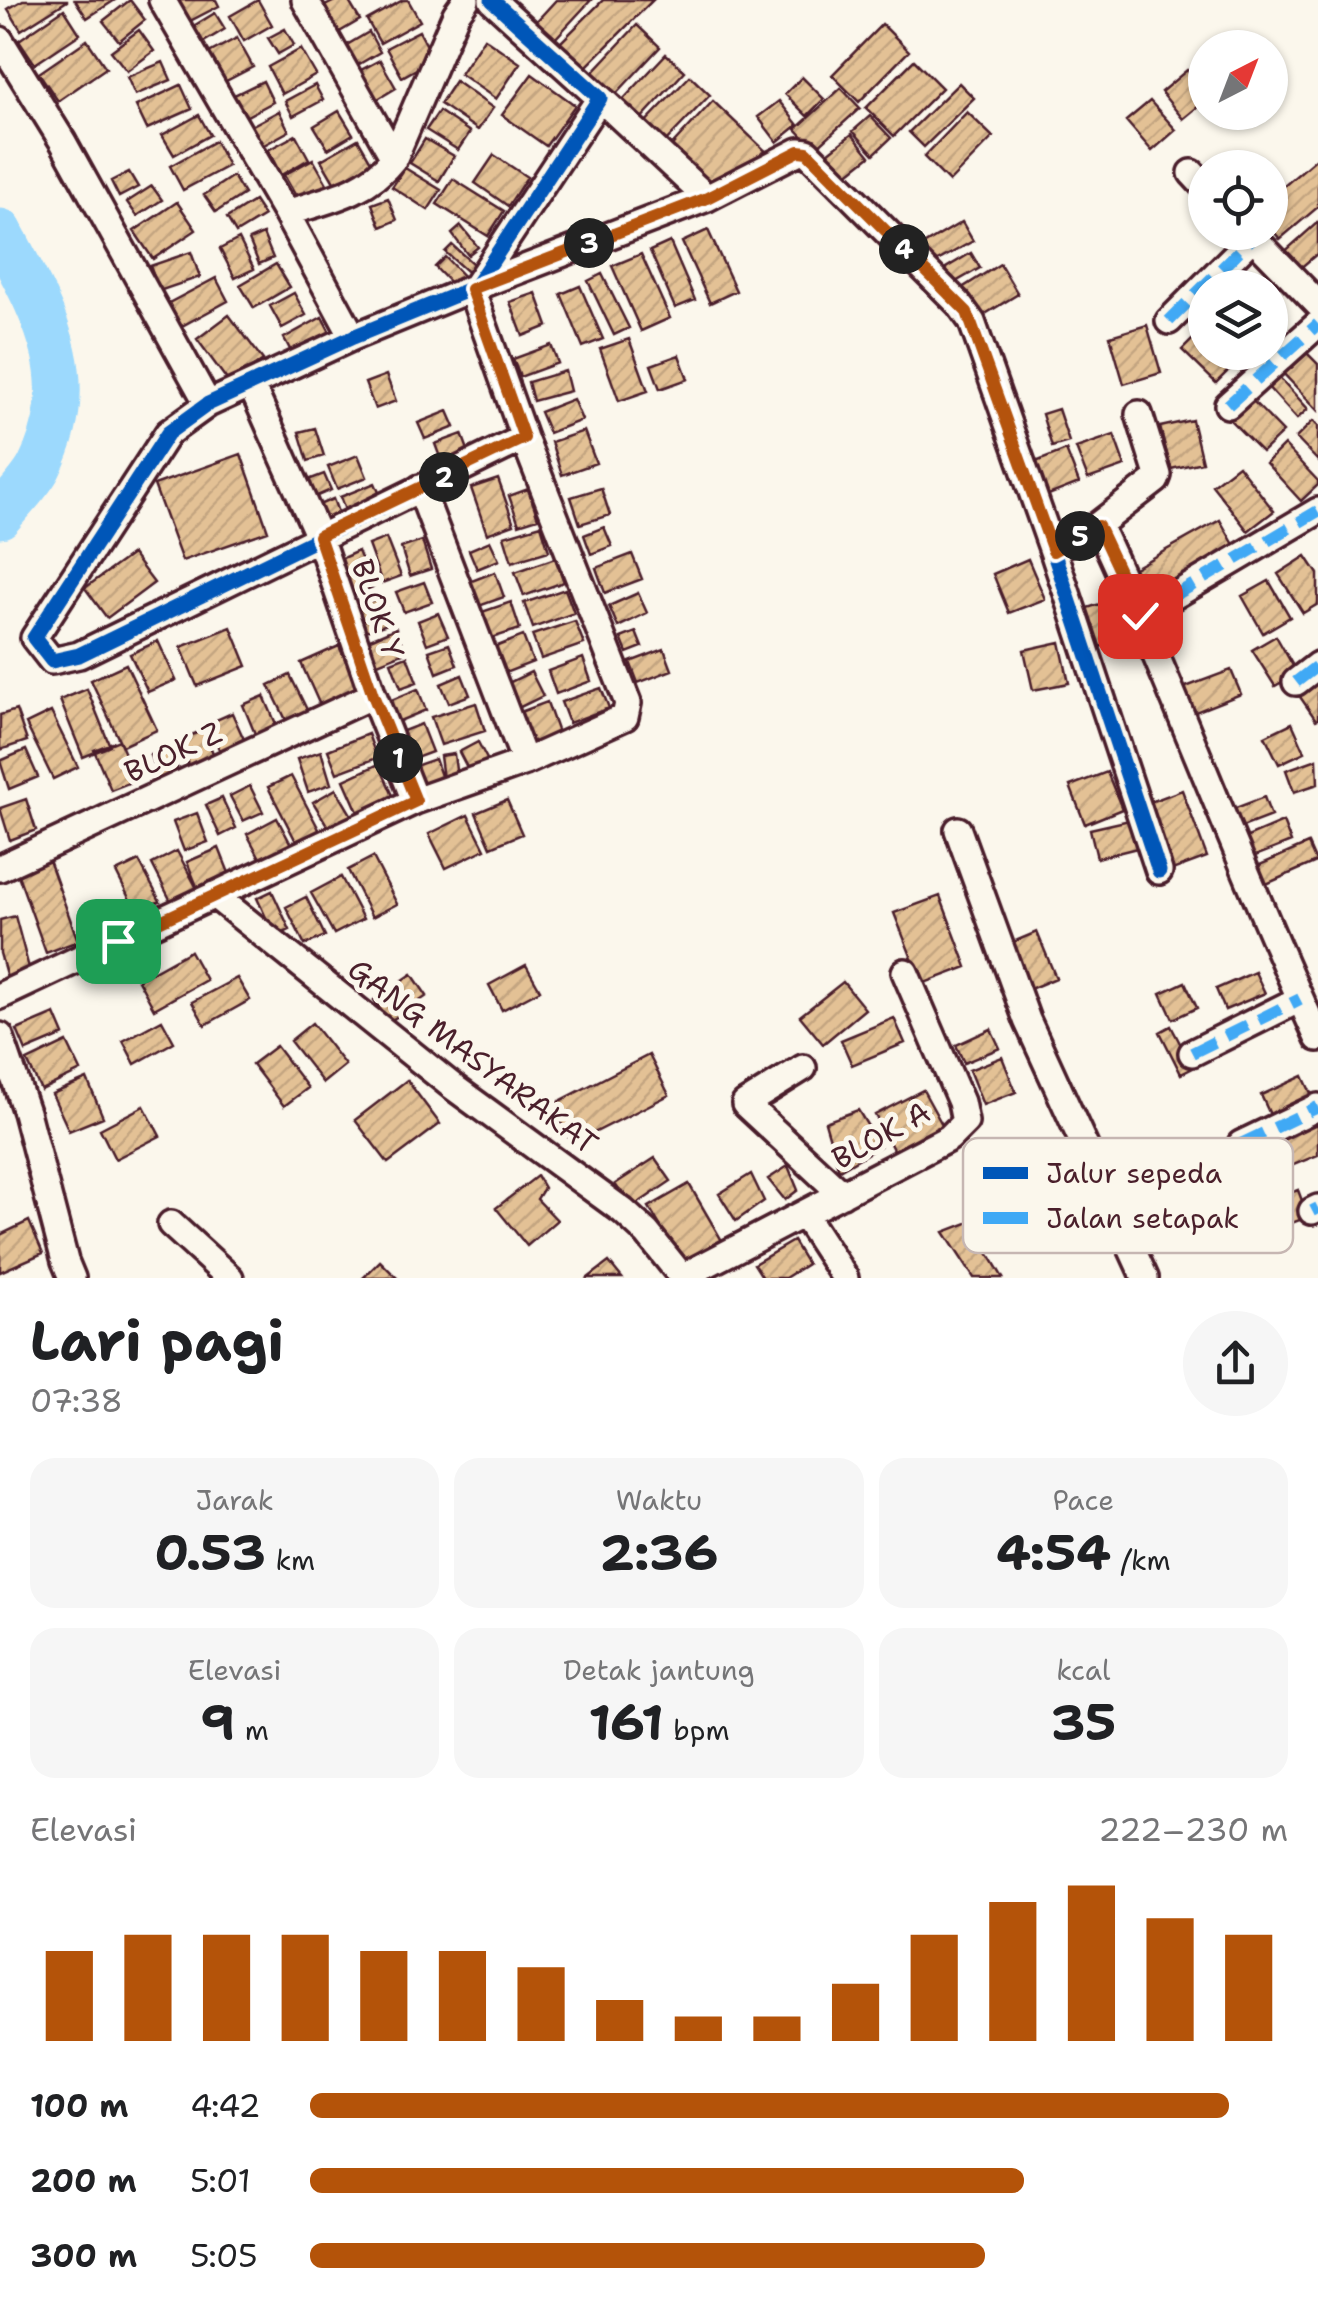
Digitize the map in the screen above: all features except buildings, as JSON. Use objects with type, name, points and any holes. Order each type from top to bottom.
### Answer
[{"type":"street","points":[[162,0],[353,336]]},
{"type":"street","points":[[305,0],[394,158]]},
{"type":"street","points":[[492,0],[707,198]]},
{"type":"street","points":[[286,213],[359,190],[382,175],[394,158],[456,5]]},
{"type":"street","points":[[0,40],[63,142],[208,404]]},
{"type":"street","points":[[473,288],[600,98]]},
{"type":"street","points":[[524,438],[79,655],[52,661],[34,638],[161,442],[208,404],[353,336],[707,198],[799,151],[807,152],[967,312],[1053,551],[1160,871]]},
{"type":"street","points":[[1169,321],[1236,250]]},
{"type":"street","points":[[1265,250],[1318,304]]},
{"type":"street","points":[[0,996],[416,801],[526,762],[625,717],[628,711],[524,438],[473,288]]},
{"type":"street","points":[[1228,405],[1318,324]]},
{"type":"street","name":"BLOK Y","points":[[251,385],[319,536],[373,695],[416,801]]},
{"type":"street","points":[[1053,551],[1098,526],[1156,480],[1158,475],[1139,414]]},
{"type":"street","points":[[420,488],[526,762]]},
{"type":"street","points":[[1140,616],[1318,511]]},
{"type":"street","points":[[1098,526],[1140,616],[1318,1038]]},
{"type":"street","points":[[1296,682],[1318,666]]},
{"type":"street","name":"BLOK Z","points":[[0,868],[373,695]]},
{"type":"street","points":[[958,830],[1027,1020],[1079,1138]]},
{"type":"street","name":"GANG MASYARAKAT","points":[[214,895],[452,1086],[624,1210],[682,1278]]},
{"type":"street","name":"BLOK A","points":[[682,1278],[949,1138],[965,1122],[961,1102],[905,972]]},
{"type":"street","points":[[1192,1053],[1300,999]]},
{"type":"street","points":[[0,1036],[26,1112],[64,1262],[72,1278]]},
{"type":"street","points":[[803,1068],[745,1104],[842,1194]]},
{"type":"street","points":[[1254,1138],[1318,1107]]},
{"type":"street","points":[[804,1214],[845,1278]]},
{"type":"street","points":[[172,1224],[230,1278]]},
{"type":"street","points":[[1134,1253],[1146,1278]]},
{"type":"waterway","points":[[0,231],[43,317],[58,374],[52,434],[39,467],[0,516]]},
{"type":"marked path","points":[[1169,321],[1240,250]]},
{"type":"marked path","points":[[1228,405],[1318,324]]},
{"type":"marked path","points":[[1140,616],[1318,511]]},
{"type":"marked path","points":[[1296,682],[1318,665]]},
{"type":"marked path","points":[[1192,1053],[1300,999]]},
{"type":"marked path","points":[[1253,1138],[1318,1107]]},
{"type":"marked path","points":[[1312,1211],[1318,1208]]},
{"type":"cycle path","points":[[492,0],[600,98],[475,287],[353,337],[208,404],[168,433],[34,638],[52,661],[79,655],[524,438]]},
{"type":"cycle path","points":[[475,287],[707,198],[799,151],[807,152],[959,304],[972,322],[1159,871]]},
{"type":"route","points":[[118,941],[416,801],[373,695],[319,536],[524,438],[471,289],[707,198],[799,151],[807,152],[967,312],[1053,551],[1098,526],[1140,616]]}]
